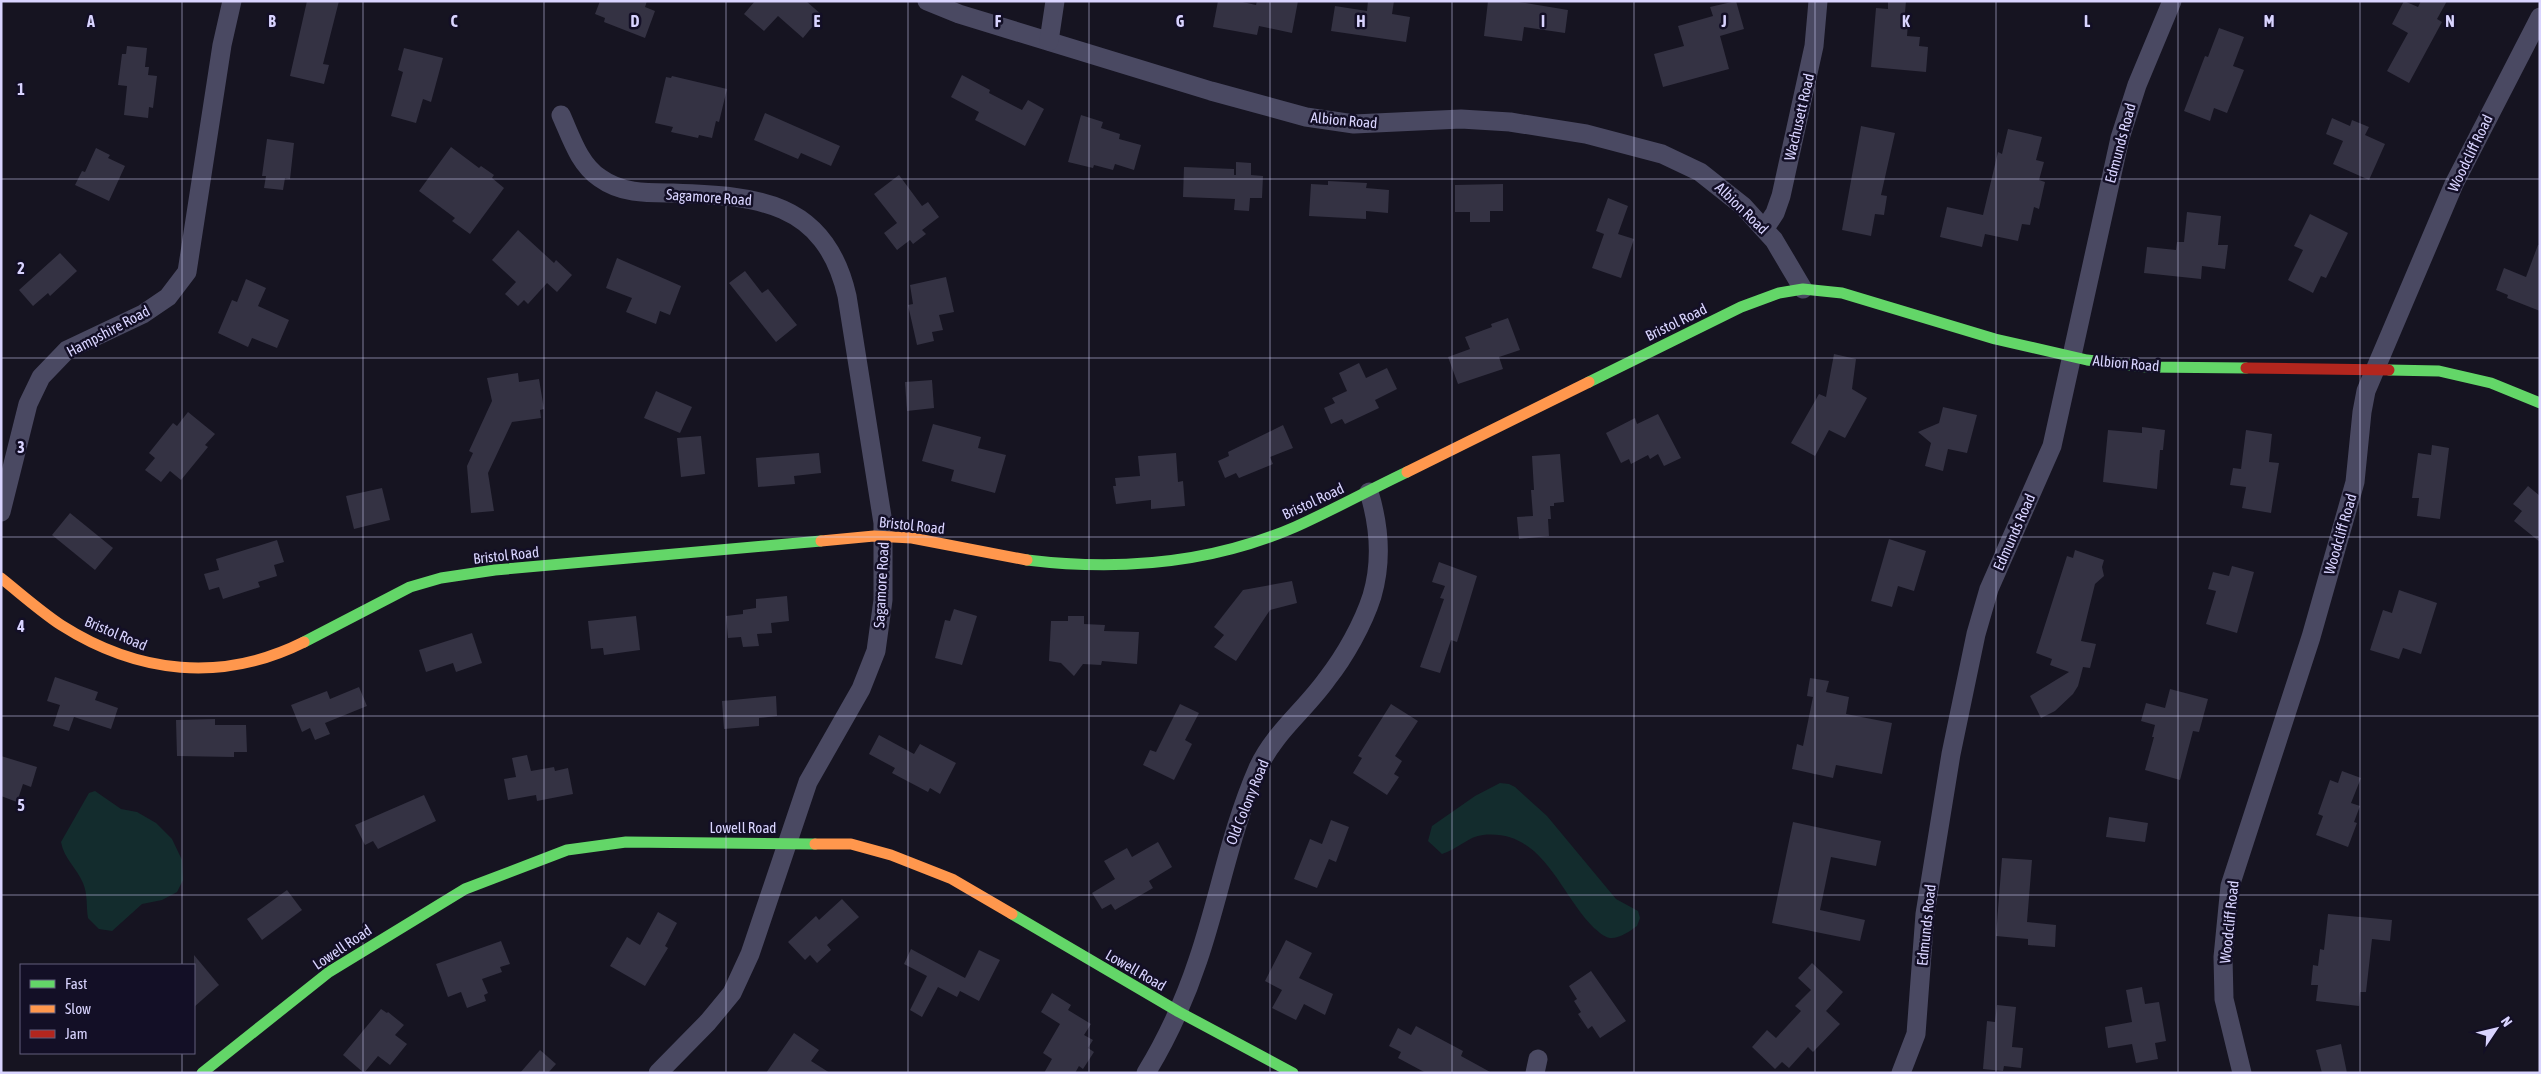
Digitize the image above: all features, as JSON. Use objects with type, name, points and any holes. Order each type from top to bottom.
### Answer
[{"type":"street","name":"Hampshire Road","points":[[1,512],[28,404],[41,376],[67,350],[143,314],[168,297],[186,272],[222,45],[232,1]]},
{"type":"street","name":"Albion Road","points":[[927,1],[959,14],[1211,92],[1318,120],[1354,124],[1461,119],[1495,120],[1567,130],[1626,144],[1672,158],[1700,172],[1743,206],[1765,228],[1783,252],[1803,289],[1823,290],[1846,295],[2072,357],[2133,366],[2427,370],[2463,375],[2507,388],[2540,403]]},
{"type":"street","points":[[1049,41],[1056,1]]},
{"type":"street","name":"Wachusett Road","points":[[1765,228],[1775,213],[1781,196],[1814,46],[1818,1]]},
{"type":"street","name":"Edmunds Road","points":[[1901,1073],[1916,1034],[1925,914],[1951,754],[1976,634],[1989,589],[2052,446],[2120,138],[2137,85],[2172,1]]},
{"type":"street","name":"Woodcliff Road","points":[[2242,1073],[2224,999],[2223,957],[2230,886],[2311,637],[2352,491],[2363,406],[2374,370],[2393,331],[2454,184],[2540,17]]},
{"type":"street","name":"Sagamore Road","points":[[561,114],[582,158],[592,172],[607,183],[629,191],[730,196],[760,200],[796,217],[826,245],[837,264],[847,296],[880,496],[884,535],[882,612],[872,664],[857,695],[808,782],[750,954],[732,994],[708,1022],[658,1073]]},
{"type":"street","name":"Bristol Road","points":[[1,578],[68,629],[148,662],[188,668],[240,666],[280,653],[319,635],[387,596],[440,578],[496,570],[884,535],[928,539],[1007,556],[1057,563],[1105,566],[1151,564],[1207,556],[1257,542],[1294,527],[1369,492],[1741,307],[1775,294],[1803,289]]},
{"type":"street","name":"Old Colony Road","points":[[1146,1073],[1179,1012],[1199,959],[1234,829],[1259,766],[1277,735],[1327,679],[1355,632],[1372,597],[1377,565],[1378,537],[1369,492]]},
{"type":"street","name":"Lowell Road","points":[[205,1072],[329,972],[465,889],[567,850],[626,842],[851,844],[891,855],[952,879],[1179,1012],[1293,1073]]},
{"type":"green space","points":[[1500,783],[1515,787],[1547,816],[1616,899],[1638,911],[1640,918],[1637,926],[1617,937],[1606,937],[1594,928],[1582,914],[1548,866],[1536,853],[1521,842],[1504,836],[1483,835],[1442,854],[1428,841],[1432,826],[1475,796]]},
{"type":"green space","points":[[95,791],[121,809],[137,812],[156,823],[172,839],[182,860],[183,880],[177,892],[162,900],[142,904],[112,931],[99,929],[88,918],[85,887],[65,853],[61,842],[89,793]]},
{"type":"building","points":[[307,1],[339,1],[323,64],[329,65],[324,84],[290,76]]},
{"type":"building","points":[[600,1],[647,1],[645,7],[655,11],[645,38],[604,22],[605,18],[595,14]]},
{"type":"building","points":[[755,1],[806,1],[822,15],[803,38],[778,16],[764,31],[744,14]]},
{"type":"building","points":[[1218,1],[1238,1],[1256,5],[1257,1],[1298,1],[1292,33],[1259,26],[1257,35],[1213,27]]},
{"type":"building","points":[[1368,1],[1394,1],[1392,14],[1410,17],[1406,42],[1331,31],[1335,6],[1367,11]]},
{"type":"building","points":[[1488,1],[1513,1],[1568,10],[1565,33],[1524,27],[1522,41],[1484,36]]},
{"type":"building","points":[[1736,1],[1744,29],[1720,36],[1729,69],[1663,87],[1654,54],[1684,46],[1678,26],[1713,16],[1710,7]]},
{"type":"building","points":[[1888,1],[1906,1],[1904,24],[1908,24],[1907,36],[1920,37],[1919,46],[1928,47],[1926,72],[1871,67],[1876,8],[1888,9]]},
{"type":"building","points":[[2404,1],[2418,7],[2421,1],[2447,1],[2437,19],[2442,22],[2409,83],[2387,71],[2408,33],[2392,24]]},
{"type":"building","points":[[2219,28],[2244,37],[2233,66],[2244,70],[2227,113],[2214,108],[2210,121],[2184,111],[2205,56],[2208,57]]},
{"type":"building","points":[[127,46],[147,48],[145,67],[149,67],[148,75],[157,76],[153,108],[149,107],[148,118],[124,115],[127,86],[118,85],[122,54],[126,54]]},
{"type":"building","points":[[404,48],[443,58],[431,102],[423,99],[416,123],[391,116],[403,72],[398,70]]},
{"type":"building","points":[[962,75],[990,90],[989,93],[1022,110],[1028,100],[1044,109],[1025,146],[975,120],[979,112],[951,97]]},
{"type":"building","points":[[672,76],[727,89],[719,122],[716,121],[712,138],[699,135],[698,138],[671,132],[673,127],[655,123],[666,77],[671,78]]},
{"type":"building","points":[[765,113],[840,146],[831,166],[801,153],[798,159],[754,140]]},
{"type":"building","points":[[1081,115],[1103,122],[1101,128],[1120,134],[1119,139],[1141,145],[1134,170],[1115,164],[1113,170],[1094,165],[1093,168],[1068,162]]},
{"type":"building","points":[[2332,118],[2350,126],[2352,120],[2369,127],[2365,135],[2385,144],[2369,180],[2333,164],[2343,141],[2326,134]]},
{"type":"building","points":[[1861,126],[1895,133],[1881,195],[1887,196],[1884,215],[1875,214],[1871,236],[1842,230]]},
{"type":"building","points":[[2008,129],[2042,137],[2036,160],[2044,162],[2039,180],[2045,182],[2039,209],[2034,207],[2030,225],[2022,224],[2018,241],[1985,234],[1982,247],[1940,237],[1947,207],[1983,215],[1998,152],[2002,154]]},
{"type":"building","points":[[267,139],[294,143],[290,179],[285,178],[283,190],[264,188],[266,176],[262,176]]},
{"type":"building","points":[[451,147],[479,168],[481,166],[494,175],[492,178],[504,188],[470,234],[452,221],[455,218],[419,191]]},
{"type":"building","points":[[96,148],[110,155],[108,158],[125,166],[109,201],[75,185],[82,171],[85,172]]},
{"type":"building","points":[[1236,162],[1251,163],[1251,175],[1263,176],[1262,198],[1250,198],[1249,211],[1234,210],[1235,199],[1183,197],[1184,167],[1234,169],[1234,175],[1236,175]]},
{"type":"building","points":[[899,175],[922,206],[928,202],[939,217],[922,230],[926,234],[913,244],[910,240],[897,250],[884,233],[897,223],[874,194]]},
{"type":"building","points":[[1328,181],[1367,183],[1366,188],[1389,190],[1388,213],[1366,211],[1366,219],[1309,216],[1311,184],[1328,185]]},
{"type":"building","points":[[1503,184],[1503,211],[1490,211],[1490,222],[1470,222],[1470,212],[1455,212],[1455,185]]},
{"type":"building","points":[[1608,198],[1628,206],[1618,234],[1634,239],[1621,278],[1592,268],[1604,234],[1596,231]]},
{"type":"building","points":[[2187,212],[2221,216],[2218,245],[2228,245],[2225,269],[2202,266],[2201,279],[2144,273],[2147,247],[2176,250],[2177,242],[2184,242]]},
{"type":"building","points":[[2310,214],[2348,233],[2326,278],[2321,276],[2313,293],[2288,280],[2303,250],[2294,246]]},
{"type":"building","points":[[518,230],[554,263],[556,260],[572,275],[557,292],[547,283],[528,304],[524,300],[518,306],[505,294],[516,282],[492,260]]},
{"type":"building","points":[[2538,245],[2540,245],[2540,311],[2507,298],[2508,295],[2496,290],[2504,268],[2526,277]]},
{"type":"building","points":[[60,253],[77,271],[50,296],[48,293],[33,306],[19,290]]},
{"type":"building","points":[[617,258],[681,286],[670,315],[660,311],[656,324],[626,312],[632,298],[606,288]]},
{"type":"building","points":[[745,271],[762,293],[768,289],[797,325],[776,342],[729,283]]},
{"type":"building","points":[[946,277],[954,312],[939,315],[943,330],[932,332],[934,341],[917,345],[908,305],[913,304],[910,285]]},
{"type":"building","points":[[246,279],[266,288],[258,306],[289,320],[277,348],[252,338],[248,347],[218,333],[232,300],[237,302]]},
{"type":"building","points":[[1508,318],[1520,350],[1499,357],[1503,369],[1458,384],[1448,357],[1470,349],[1465,337],[1492,327],[1491,324]]},
{"type":"building","points":[[1834,354],[1856,359],[1852,389],[1867,398],[1845,438],[1829,430],[1815,456],[1791,443],[1819,394],[1826,397]]},
{"type":"building","points":[[1359,363],[1366,378],[1387,368],[1397,389],[1375,400],[1379,408],[1345,424],[1342,419],[1331,424],[1324,408],[1335,403],[1332,398],[1347,391],[1339,373]]},
{"type":"building","points":[[518,373],[519,382],[539,379],[544,409],[540,410],[541,418],[512,422],[488,473],[494,511],[471,513],[467,466],[473,453],[469,451],[492,401],[487,378]]},
{"type":"building","points":[[932,380],[934,408],[907,411],[905,382]]},
{"type":"building","points":[[656,391],[692,407],[680,433],[644,418]]},
{"type":"building","points":[[1943,407],[1977,415],[1967,453],[1948,449],[1943,471],[1925,466],[1931,443],[1918,432],[1939,423]]},
{"type":"building","points":[[188,412],[215,434],[205,445],[208,447],[181,480],[170,471],[161,482],[145,470],[155,458],[149,453],[173,423],[177,426]]},
{"type":"building","points":[[1658,414],[1681,458],[1664,466],[1658,454],[1650,459],[1648,455],[1631,464],[1629,459],[1621,463],[1606,433],[1635,418],[1637,424]]},
{"type":"building","points":[[933,424],[981,437],[978,448],[1006,455],[995,493],[951,481],[954,470],[922,461]]},
{"type":"building","points":[[1283,425],[1293,448],[1270,457],[1273,464],[1239,478],[1236,473],[1225,478],[1218,461],[1229,456],[1228,452]]},
{"type":"building","points":[[2142,427],[2165,430],[2163,450],[2160,450],[2157,489],[2103,482],[2108,430],[2142,433]]},
{"type":"building","points":[[2246,430],[2272,434],[2269,462],[2279,463],[2271,513],[2242,508],[2246,487],[2230,485],[2233,468],[2241,469]]},
{"type":"building","points":[[701,436],[705,474],[681,477],[677,438]]},
{"type":"building","points":[[2432,445],[2449,448],[2440,519],[2417,516],[2419,498],[2412,498],[2418,453],[2431,455]]},
{"type":"building","points":[[819,453],[821,473],[794,476],[795,484],[758,487],[756,458]]},
{"type":"building","points":[[1176,453],[1178,482],[1183,481],[1185,506],[1151,509],[1151,500],[1116,504],[1113,486],[1116,486],[1115,478],[1140,476],[1138,456]]},
{"type":"building","points":[[1560,454],[1564,502],[1554,503],[1554,506],[1550,506],[1551,519],[1548,519],[1549,536],[1519,539],[1517,517],[1533,516],[1531,490],[1534,490],[1532,456]]},
{"type":"building","points":[[2528,486],[2540,496],[2540,542],[2514,521],[2522,511],[2513,504]]},
{"type":"building","points":[[382,488],[390,520],[354,529],[346,496]]},
{"type":"building","points":[[70,513],[113,548],[95,570],[52,535]]},
{"type":"building","points":[[1889,539],[1926,551],[1914,591],[1898,586],[1892,607],[1871,601]]},
{"type":"building","points":[[277,540],[284,562],[274,565],[277,576],[258,582],[260,587],[223,599],[219,587],[209,590],[204,574],[219,570],[216,559]]},
{"type":"building","points":[[2075,550],[2104,560],[2102,567],[2104,576],[2095,584],[2081,641],[2096,644],[2090,668],[2083,667],[2078,686],[2073,694],[2055,711],[2041,718],[2030,696],[2069,672],[2050,665],[2052,659],[2036,653],[2067,556],[2073,558]]},
{"type":"building","points":[[1439,562],[1477,576],[1457,642],[1451,640],[1440,673],[1420,667],[1444,599],[1440,598],[1445,586],[1432,582]]},
{"type":"building","points":[[2232,566],[2254,572],[2237,633],[2206,624],[2216,591],[2208,589],[2213,572],[2229,576]]},
{"type":"building","points":[[1292,581],[1297,603],[1270,610],[1236,661],[1214,647],[1224,635],[1214,627],[1243,590]]},
{"type":"building","points":[[2399,590],[2437,603],[2421,654],[2403,648],[2399,659],[2370,650],[2383,610],[2392,613]]},
{"type":"building","points":[[787,596],[789,621],[771,623],[772,633],[757,634],[759,646],[743,647],[741,637],[728,638],[726,616],[743,614],[743,610],[756,608],[756,599]]},
{"type":"building","points":[[954,609],[977,616],[962,665],[935,658],[945,620],[950,621]]},
{"type":"building","points":[[636,616],[640,650],[604,655],[603,648],[591,649],[588,621]]},
{"type":"building","points":[[1068,616],[1084,616],[1084,624],[1105,625],[1104,631],[1139,632],[1137,664],[1102,661],[1101,665],[1083,664],[1074,676],[1061,663],[1049,661],[1051,621],[1068,621]]},
{"type":"building","points":[[472,633],[482,663],[456,672],[453,663],[426,672],[419,650]]},
{"type":"building","points":[[55,677],[98,692],[95,700],[118,708],[111,729],[74,717],[69,731],[53,726],[60,705],[47,701]]},
{"type":"building","points":[[1810,678],[1829,681],[1826,692],[1849,697],[1846,714],[1892,723],[1882,774],[1836,765],[1833,778],[1792,769],[1797,744],[1803,746],[1813,697],[1807,696]]},
{"type":"building","points":[[359,687],[367,706],[325,723],[330,734],[315,740],[310,728],[302,732],[291,705],[327,691],[330,699]]},
{"type":"building","points":[[2170,689],[2208,699],[2199,732],[2193,731],[2180,780],[2145,770],[2154,737],[2152,737],[2155,725],[2141,721],[2146,703],[2165,708]]},
{"type":"building","points":[[776,696],[777,716],[759,718],[759,726],[724,729],[722,701]]},
{"type":"building","points":[[1180,704],[1199,713],[1185,740],[1192,744],[1174,780],[1143,765],[1150,750],[1156,752]]},
{"type":"building","points":[[1391,704],[1418,721],[1395,756],[1402,761],[1394,774],[1399,777],[1387,795],[1353,773],[1362,758],[1358,756]]},
{"type":"building","points":[[215,719],[215,725],[246,725],[247,752],[234,752],[234,757],[177,756],[176,720]]},
{"type":"building","points":[[879,735],[914,754],[920,744],[956,763],[940,794],[930,788],[928,792],[892,773],[895,768],[869,754]]},
{"type":"building","points":[[527,755],[531,771],[554,767],[555,771],[568,768],[573,794],[537,801],[536,795],[508,800],[504,779],[516,777],[512,758]]},
{"type":"building","points":[[1,756],[37,767],[31,787],[23,784],[17,802],[1,796]]},
{"type":"building","points":[[2342,771],[2361,778],[2351,803],[2360,806],[2354,822],[2357,823],[2348,847],[2316,835],[2323,816],[2318,814],[2330,780],[2338,783]]},
{"type":"building","points":[[424,795],[436,821],[378,849],[373,841],[365,845],[355,825]]},
{"type":"building","points":[[2109,817],[2148,823],[2145,842],[2106,837]]},
{"type":"building","points":[[1331,820],[1349,827],[1336,862],[1329,859],[1317,888],[1294,879],[1310,839],[1322,844]]},
{"type":"building","points":[[1793,822],[1881,841],[1876,866],[1831,857],[1820,910],[1865,920],[1860,941],[1772,923]]},
{"type":"building","points":[[1158,842],[1172,867],[1149,881],[1153,888],[1115,910],[1111,904],[1102,909],[1092,893],[1115,879],[1104,861],[1127,848],[1132,857]]},
{"type":"building","points":[[2002,858],[2032,860],[2027,922],[2056,925],[2055,947],[2028,945],[2028,939],[1996,936]]},
{"type":"building","points":[[287,890],[302,910],[262,940],[247,919]]},
{"type":"building","points":[[842,899],[859,917],[827,945],[831,950],[817,963],[810,955],[805,960],[788,942],[816,916],[819,920]]},
{"type":"building","points":[[658,912],[677,923],[665,946],[668,948],[645,986],[610,966],[627,937],[640,945]]},
{"type":"building","points":[[2328,914],[2392,920],[2390,941],[2372,939],[2366,992],[2360,992],[2359,1006],[2316,1001],[2318,985],[2311,985],[2313,965],[2318,966],[2320,949],[2324,950]]},
{"type":"building","points":[[1286,940],[1312,953],[1299,978],[1333,994],[1325,1015],[1304,1004],[1296,1020],[1272,1008],[1282,990],[1265,981]]},
{"type":"building","points":[[501,941],[510,964],[500,967],[502,972],[482,979],[488,993],[484,995],[486,1001],[467,1008],[461,992],[448,997],[436,964]]},
{"type":"building","points":[[911,949],[965,978],[979,950],[1000,960],[979,1001],[960,991],[957,997],[938,987],[922,1017],[910,1010],[927,976],[904,964]]},
{"type":"building","points":[[194,955],[219,985],[195,1006],[195,964]]},
{"type":"building","points":[[1812,963],[1843,992],[1826,1011],[1840,1024],[1813,1052],[1808,1047],[1789,1068],[1782,1062],[1775,1069],[1752,1047],[1767,1030],[1776,1038],[1801,1011],[1795,1006],[1811,990],[1798,978]]},
{"type":"building","points":[[1591,971],[1626,1021],[1600,1038],[1592,1026],[1588,1029],[1578,1014],[1581,1012],[1574,1001],[1577,999],[1569,986]]},
{"type":"building","points":[[2142,987],[2145,1004],[2159,1002],[2166,1041],[2155,1043],[2158,1059],[2136,1063],[2132,1044],[2108,1048],[2105,1027],[2132,1022],[2126,990]]},
{"type":"building","points":[[1052,993],[1071,1005],[1068,1010],[1091,1024],[1084,1035],[1093,1040],[1088,1048],[1094,1052],[1083,1069],[1079,1066],[1075,1073],[1044,1073],[1052,1059],[1043,1053],[1060,1024],[1041,1012]]},
{"type":"building","points":[[1997,1005],[2016,1007],[2012,1047],[2023,1048],[2021,1068],[2004,1066],[2003,1071],[1983,1069],[1987,1021],[1995,1022]]},
{"type":"building","points":[[381,1009],[388,1012],[404,1025],[395,1035],[407,1044],[390,1065],[378,1056],[364,1073],[343,1055]]},
{"type":"building","points":[[1416,1026],[1463,1051],[1461,1056],[1492,1073],[1426,1073],[1398,1058],[1401,1052],[1389,1046],[1398,1028],[1411,1035]]},
{"type":"building","points":[[794,1033],[819,1050],[811,1061],[830,1073],[766,1073]]},
{"type":"building","points":[[2341,1044],[2347,1073],[2322,1073],[2316,1050]]},
{"type":"building","points":[[540,1050],[556,1064],[548,1073],[520,1073]]},
{"type":"traffic: fast","points":[[1589,382],[1741,307],[1779,293],[1803,289],[1842,293],[1995,339],[2087,360],[2147,367],[2246,368]]},
{"type":"traffic: fast","points":[[2389,370],[2439,371],[2491,383],[2540,403]]},
{"type":"traffic: fast","points":[[1027,560],[1095,565],[1163,562],[1197,557],[1263,539],[1295,527],[1407,472]]},
{"type":"traffic: fast","points":[[304,642],[410,587],[441,578],[495,570],[821,541]]},
{"type":"traffic: fast","points":[[202,1073],[329,972],[465,889],[567,850],[626,842],[815,844]]},
{"type":"traffic: fast","points":[[1012,914],[1179,1012],[1293,1073]]},
{"type":"traffic: slow","points":[[1407,472],[1589,382]]},
{"type":"traffic: slow","points":[[821,541],[874,536],[912,538],[1027,560]]},
{"type":"traffic: slow","points":[[1,578],[61,625],[90,641],[120,654],[150,663],[211,668],[242,664],[273,655],[304,642]]},
{"type":"traffic: slow","points":[[815,844],[851,844],[891,855],[952,879],[1012,914]]},
{"type":"traffic: jam","points":[[2246,368],[2389,370]]}]
